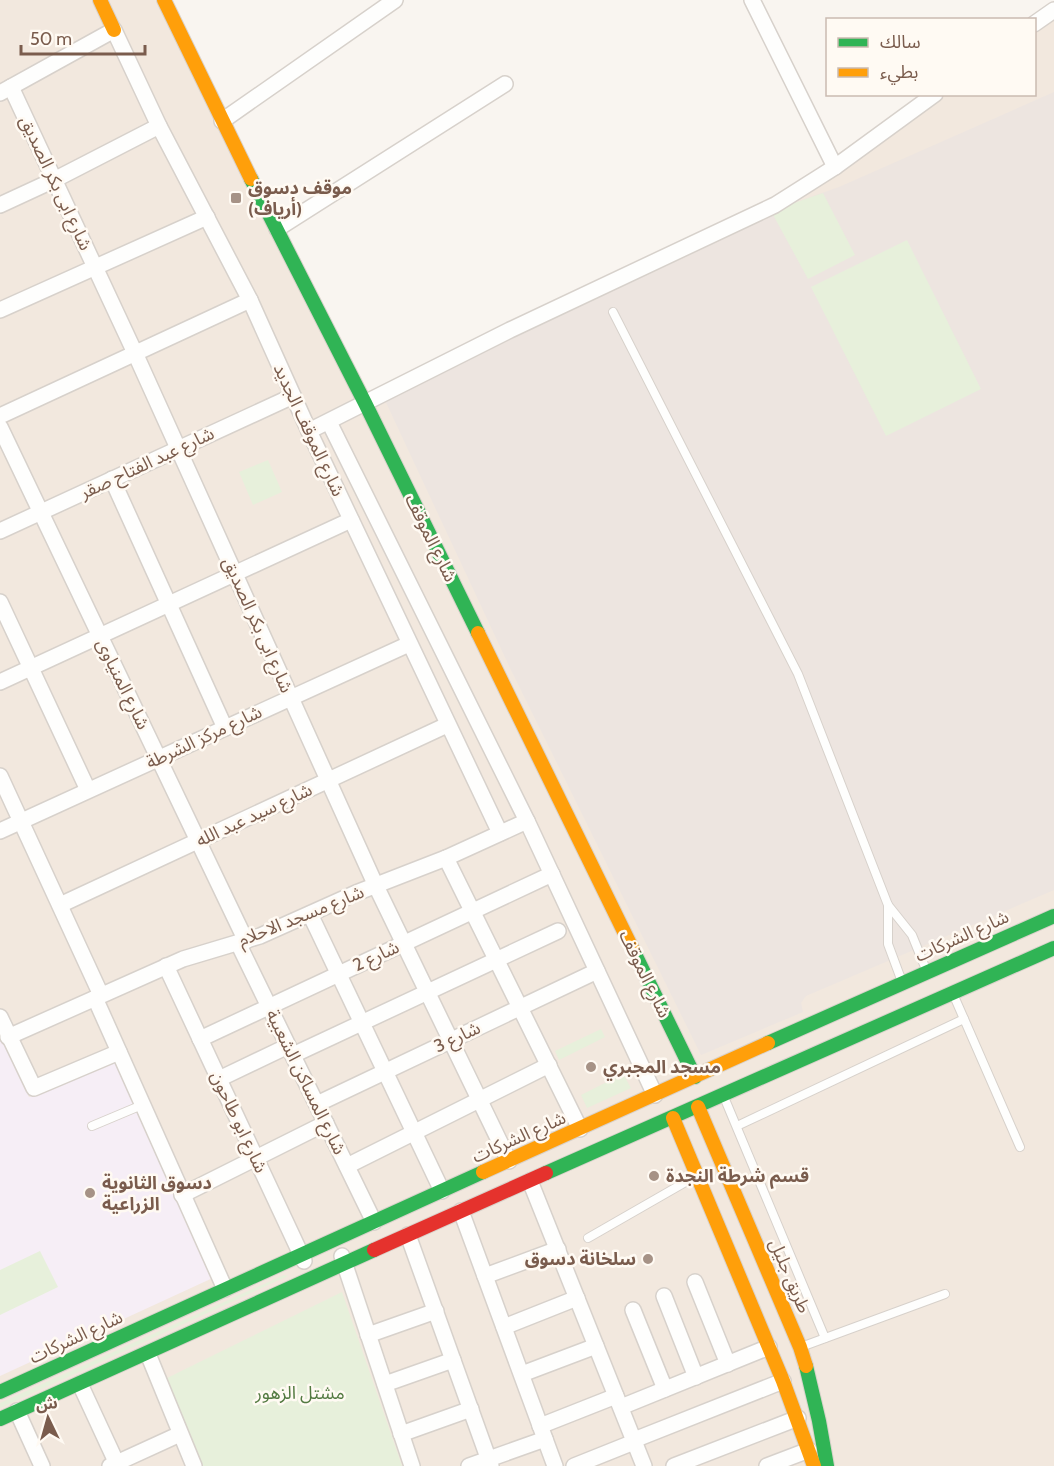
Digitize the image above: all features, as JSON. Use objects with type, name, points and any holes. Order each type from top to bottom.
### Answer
[{"type":"main road","points":[[100,0],[114,30]]},
{"type":"main road","name":"شارع الموقف","points":[[165,0],[222,121],[365,403],[695,1077]]},
{"type":"main road","name":"شارع الشركات","points":[[0,1392],[695,1077],[867,1015],[908,997],[953,994],[1033,942],[1054,916]]},
{"type":"main road","name":"شارع الشركات","points":[[0,1419],[148,1354],[344,1263],[724,1095],[867,1015],[908,997],[927,972],[1033,942],[1054,948]]},
{"type":"main road","name":"طريق جليل","points":[[698,1107],[800,1347],[813,1387],[827,1466]]},
{"type":"main road","points":[[673,1118],[798,1418],[813,1466]]},
{"type":"main road","points":[[715,1217],[740,1205]]},
{"type":"street","points":[[222,121],[395,0]]},
{"type":"street","points":[[752,0],[835,167]]},
{"type":"street","points":[[1036,23],[1054,10]]},
{"type":"street","points":[[6,90],[114,30]]},
{"type":"street","name":"شارع الموقف الجديد","points":[[114,30],[159,126],[250,300],[309,431],[500,833]]},
{"type":"street","points":[[277,229],[505,84]]},
{"type":"street","name":"شارع ابى بكر الصديق","points":[[6,90],[54,180],[95,267],[376,886],[509,1161]]},
{"type":"street","points":[[309,431],[510,330],[775,205],[835,167],[932,96]]},
{"type":"street","points":[[0,205],[159,126]]},
{"type":"street","points":[[0,310],[207,217]]},
{"type":"street","points":[[0,416],[250,300]]},
{"type":"street","name":"شارع عبد الفتاح صقر","points":[[0,531],[293,396]]},
{"type":"street","points":[[329,422],[527,821],[656,1095]]},
{"type":"street","name":"شارع المنياوى","points":[[0,428],[198,841],[242,942]]},
{"type":"street","points":[[112,479],[225,728]]},
{"type":"street","points":[[0,682],[351,520]]},
{"type":"street","points":[[0,602],[88,790]]},
{"type":"street","name":"شارع مركز الشرطة","points":[[0,831],[409,644]]},
{"type":"street","name":"شارع سيد عبد الله","points":[[60,905],[447,725]]},
{"type":"street","points":[[0,776],[60,905],[118,1052],[225,1289]]},
{"type":"street","name":"شارع مسجد الاحلام","points":[[8,1037],[166,966],[201,952],[242,942],[446,858],[527,821]]},
{"type":"street","points":[[446,858],[580,1129]]},
{"type":"street","name":"شارع 2","points":[[200,1039],[552,874]]},
{"type":"street","points":[[310,914],[442,1191]]},
{"type":"street","points":[[219,1079],[362,1022],[558,931]]},
{"type":"street","name":"شارع المساكن الشعبية","points":[[242,942],[269,1007],[374,1222]]},
{"type":"street","name":"شارع ابو طاحون","points":[[166,966],[312,1278]]},
{"type":"street","name":"شارع 3","points":[[317,1104],[597,971]]},
{"type":"street","points":[[0,1017],[34,1088],[118,1052]]},
{"type":"street","points":[[347,1166],[549,1065]]},
{"type":"street","points":[[182,1195],[326,1123]]},
{"type":"street","points":[[530,1181],[644,1466]]},
{"type":"street","points":[[461,1212],[555,1466]]},
{"type":"street","points":[[408,1235],[489,1462]]},
{"type":"street","points":[[336,1239],[412,1466]]},
{"type":"street","points":[[486,1276],[558,1249]]},
{"type":"street","points":[[695,1282],[728,1364]]},
{"type":"street","points":[[664,1296],[696,1377]]},
{"type":"street","points":[[504,1327],[578,1298]]},
{"type":"street","points":[[633,1310],[665,1389]]},
{"type":"street","points":[[368,1335],[436,1311]]},
{"type":"street","points":[[522,1374],[596,1346]]},
{"type":"street","points":[[469,1466],[489,1462],[543,1432],[619,1402],[665,1389],[769,1347]]},
{"type":"street","points":[[148,1354],[194,1466]]},
{"type":"street","points":[[385,1384],[453,1360]]},
{"type":"street","points":[[574,1466],[783,1381]]},
{"type":"street","points":[[80,1384],[114,1465],[180,1434]]},
{"type":"street","points":[[401,1434],[471,1409]]},
{"type":"street","points":[[17,1411],[42,1466]]},
{"type":"street","points":[[674,1466],[798,1418]]},
{"type":"street","points":[[766,1466],[809,1450]]},
{"type":"lane","points":[[613,312],[798,674],[888,905],[912,935],[927,972]]},
{"type":"lane","points":[[888,905],[888,944],[908,997]]},
{"type":"lane","points":[[953,994],[1020,1147]]},
{"type":"lane","points":[[736,1126],[964,1019]]},
{"type":"lane","points":[[724,1095],[825,1338]]},
{"type":"lane","points":[[92,1126],[142,1105]]},
{"type":"lane","points":[[588,1238],[698,1175]]},
{"type":"lane","points":[[800,1347],[945,1294]]},
{"type":"shaded area","points":[[0,0],[162,0],[360,396],[770,202],[920,96],[1036,96],[1036,18],[1029,18],[1054,1],[1054,1466],[0,1466]]},
{"type":"shaded area","points":[[1054,92],[1054,890],[806,996],[801,1003],[803,1012],[701,1055],[510,668],[383,396],[771,211],[839,187]]},
{"type":"shaded area","name":"دسوق الثانوية الزراعية","points":[[0,1030],[29,1097],[118,1057],[217,1276],[0,1376]]},
{"type":"green space","points":[[823,193],[855,255],[808,279],[771,211]]},
{"type":"green space","points":[[907,240],[981,389],[886,436],[811,287]]},
{"type":"green space","points":[[268,460],[282,492],[253,505],[239,472]]},
{"type":"green space","points":[[601,1029],[605,1037],[559,1060],[555,1051]]},
{"type":"green space","points":[[623,1074],[631,1088],[587,1108],[581,1095]]},
{"type":"green space","points":[[40,1251],[58,1287],[0,1315],[0,1270]]},
{"type":"green space","points":[[284,1275],[288,1276],[0,1408],[0,1403]]},
{"type":"green space","name":"مشتل الزهور","points":[[342,1292],[402,1466],[200,1466],[163,1380]]},
{"type":"traffic: fast","points":[[251,179],[478,633]]},
{"type":"traffic: fast","points":[[768,1043],[1054,916]]},
{"type":"traffic: fast","points":[[546,1173],[1054,948]]},
{"type":"traffic: fast","points":[[633,950],[695,1077]]},
{"type":"traffic: fast","points":[[0,1392],[483,1172]]},
{"type":"traffic: fast","points":[[0,1419],[374,1250]]},
{"type":"traffic: fast","points":[[806,1366],[827,1466]]},
{"type":"traffic: slow","points":[[100,0],[114,30]]},
{"type":"traffic: slow","points":[[164,0],[251,179]]},
{"type":"traffic: slow","points":[[478,633],[633,950]]},
{"type":"traffic: slow","points":[[483,1172],[768,1043]]},
{"type":"traffic: slow","points":[[698,1107],[806,1366]]},
{"type":"traffic: slow","points":[[673,1118],[783,1381],[814,1466]]},
{"type":"traffic: jam","points":[[374,1250],[546,1173]]},
{"type":"place","name":"موقف دسوق (أرياف)","points":[[236,198]]},
{"type":"place","name":"مسجد المجبري","points":[[591,1067]]},
{"type":"place","name":"قسم شرطة النجدة","points":[[654,1176]]},
{"type":"place","name":"دسوق الثانوية الزراعية","points":[[90,1193]]},
{"type":"place","name":"سلخانة دسوق","points":[[648,1259]]}]
